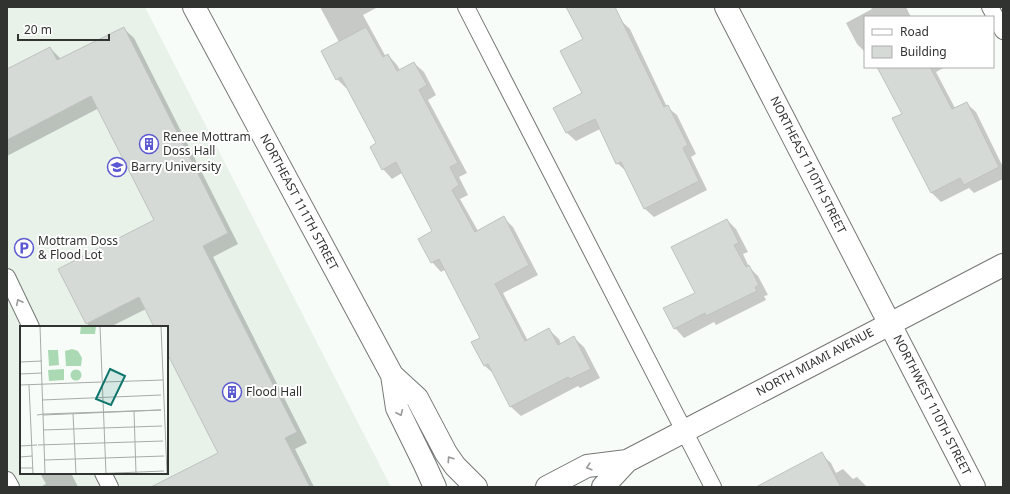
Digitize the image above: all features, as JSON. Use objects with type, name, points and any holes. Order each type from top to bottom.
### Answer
[{"type":"street","name":"NORTHEAST 111TH STREET","points":[[194,7],[392,376],[397,408],[435,487]]},
{"type":"street","name":"NORTHEAST 110TH STREET","points":[[726,7],[889,323]]},
{"type":"street","name":"NORTH MIAMI AVENUE","points":[[603,487],[627,461],[889,323],[1003,265]]},
{"type":"street","name":"NORTHWEST 110TH STREET","points":[[889,323],[974,487]]},
{"type":"street","name":"NORTHEAST 111TH STREET","points":[[392,376],[417,398],[446,453],[455,466],[476,487]]},
{"type":"street","name":"NORTH MIAMI AVENUE","points":[[547,487],[587,466],[627,461]]},
{"type":"lane","points":[[466,7],[713,487]]},
{"type":"lane","points":[[990,7],[1003,31]]},
{"type":"lane","points":[[7,277],[31,326]]},
{"type":"lane","points":[[104,474],[110,487]]},
{"type":"lane","points":[[7,480],[10,487]]},
{"type":"shaded area","name":"Barry University","points":[[7,7],[145,7],[391,487],[7,487]]},
{"type":"building","points":[[566,7],[615,7],[664,107],[668,105],[688,145],[683,148],[699,181],[644,209],[621,162],[616,164],[595,119],[566,133],[553,108],[582,93],[560,51],[583,39]]},
{"type":"building","points":[[124,27],[228,233],[203,246],[297,432],[285,438],[310,487],[151,487],[218,453],[168,355],[168,326],[154,326],[139,297],[86,324],[58,269],[154,220],[91,96],[7,140],[7,69],[50,47],[57,60]]},
{"type":"building","points":[[366,27],[383,57],[388,54],[397,71],[414,62],[427,85],[419,90],[458,163],[450,167],[459,185],[452,190],[475,232],[504,216],[529,265],[495,284],[525,341],[549,328],[558,345],[574,336],[591,369],[570,379],[568,377],[510,407],[488,364],[484,366],[471,342],[480,338],[439,259],[431,263],[418,239],[432,231],[396,162],[382,170],[370,147],[376,143],[341,77],[336,80],[321,51]]},
{"type":"building","points":[[878,68],[931,68],[952,109],[967,102],[999,167],[964,185],[960,178],[931,193],[892,118],[902,114]]},
{"type":"building","points":[[727,219],[739,243],[734,245],[746,267],[749,265],[759,285],[755,287],[757,291],[706,316],[705,313],[674,329],[663,308],[695,293],[671,247]]},
{"type":"building","points":[[822,452],[841,487],[756,487]]},
{"type":"place","name":"Renee Mottram Doss Hall","points":[[149,144]]},
{"type":"place","name":"Barry University","points":[[117,167]]},
{"type":"place","name":"Mottram Doss & Flood Lot","points":[[24,248]]},
{"type":"place","name":"Flood Hall","points":[[232,392]]}]
